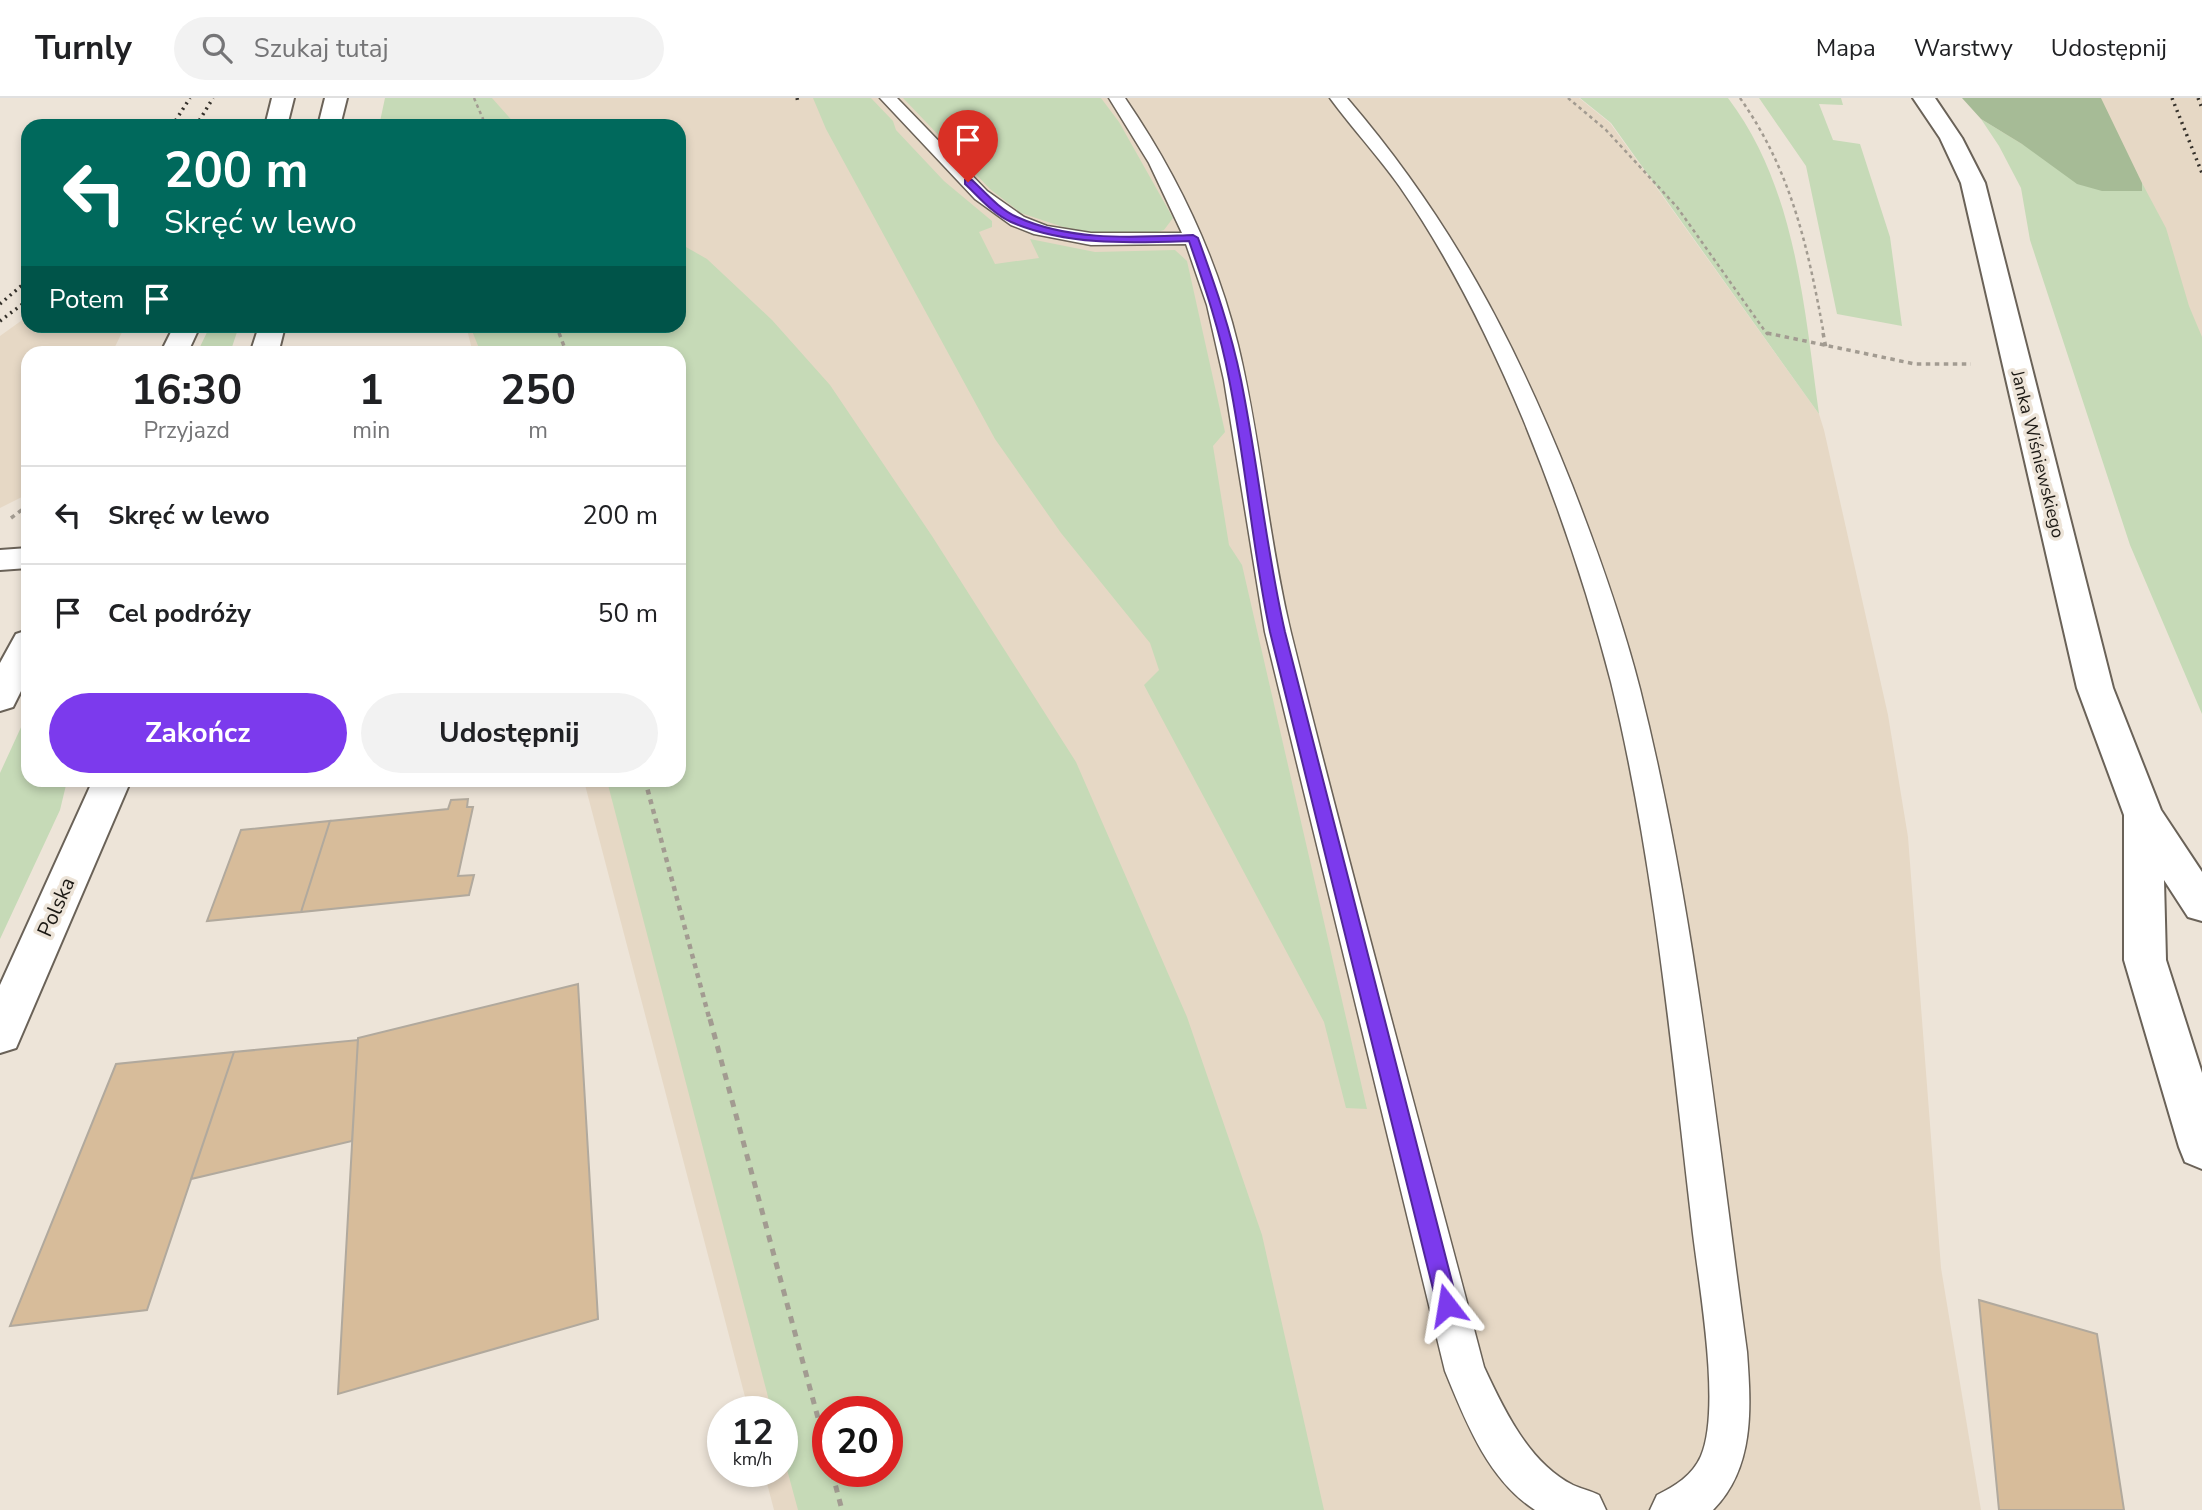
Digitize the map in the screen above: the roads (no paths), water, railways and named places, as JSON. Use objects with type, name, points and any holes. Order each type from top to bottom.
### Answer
[{"type":"main road","points":[[278,119],[283,98]]},
{"type":"main road","points":[[331,119],[336,98]]},
{"type":"main road","name":"Janka Wiśniewskiego","points":[[1924,98],[1951,138],[1973,183],[2095,688],[2143,815],[2202,905]]},
{"type":"main road","points":[[0,560],[21,558]]},
{"type":"main road","points":[[0,698],[21,656]]},
{"type":"main road","name":"Polska","points":[[0,1034],[109,787]]},
{"type":"main road","name":"Janka Wiśniewskiego","points":[[2143,815],[2145,960],[2202,1147]]},
{"type":"lane","points":[[888,98],[983,197],[1014,219],[1053,232],[1091,239],[1193,238]]},
{"type":"lane","points":[[1117,98],[1164,173],[1193,238],[1222,319],[1236,381],[1268,591],[1465,1371],[1482,1408],[1516,1464],[1539,1488],[1567,1506],[1584,1510]]},
{"type":"lane","points":[[1338,98],[1373,138],[1434,222],[1484,306],[1510,360],[1542,437],[1595,584],[1632,718],[1668,908],[1727,1352],[1730,1397],[1727,1438],[1719,1468],[1704,1493],[1686,1505],[1672,1510]]},
{"type":"railway","points":[[176,119],[190,98]]},
{"type":"railway","points":[[200,119],[213,98]]},
{"type":"railway","points":[[797,98],[798,102]]},
{"type":"railway","points":[[2172,98],[2202,173]]},
{"type":"railway","points":[[2198,98],[2202,108]]},
{"type":"railway","points":[[0,304],[21,286]]},
{"type":"railway","points":[[0,321],[21,305]]}]
